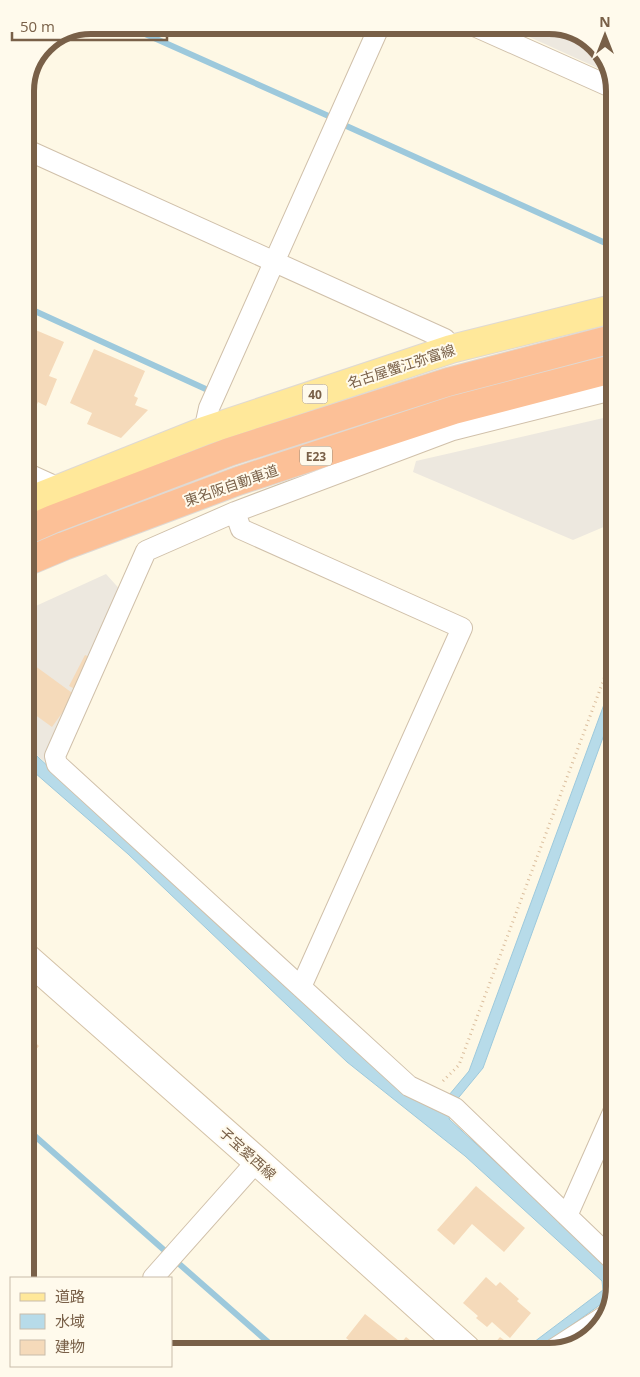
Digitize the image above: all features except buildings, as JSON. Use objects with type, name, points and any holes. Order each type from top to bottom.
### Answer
[{"type":"highway","name":"E23","points":[[34,528],[229,452],[448,382],[606,341]]},
{"type":"highway","name":"東名阪自動車道","points":[[34,559],[238,481],[454,410],[606,371]]},
{"type":"main road","name":"名古屋蟹江弥富線","points":[[34,499],[204,431],[451,349],[606,310]]},
{"type":"main road","name":"子宝愛西線","points":[[34,964],[459,1343]]},
{"type":"street","points":[[204,431],[209,408],[376,34]]},
{"type":"street","points":[[496,34],[605,84]]},
{"type":"street","points":[[34,153],[445,339],[451,349]]},
{"type":"street","points":[[606,392],[454,430],[235,512],[146,551],[55,756],[57,764],[409,1086],[455,1108],[606,1253]]},
{"type":"street","points":[[34,477],[59,488]]},
{"type":"street","points":[[235,512],[241,529],[462,628],[301,987]]},
{"type":"street","points":[[567,1216],[606,1128]]},
{"type":"street","points":[[154,1277],[257,1161]]},
{"type":"street","points":[[567,1340],[589,1326]]},
{"type":"path","points":[[429,1096],[458,1065],[606,674]]},
{"type":"shaded area","points":[[523,34],[553,34],[580,43],[580,60]]},
{"type":"shaded area","points":[[580,60],[597,60],[602,70]]},
{"type":"shaded area","points":[[606,417],[606,526],[573,540],[413,472],[416,461]]},
{"type":"shaded area","points":[[106,574],[124,594],[51,767],[34,753],[34,607]]},
{"type":"water","points":[[606,699],[606,729],[483,1068],[455,1102],[449,1119],[606,1264],[603,1302],[546,1343],[532,1343],[603,1290],[602,1281],[465,1156],[347,1062],[128,854],[34,772],[34,753],[402,1090],[433,1109],[449,1095],[469,1071]]},
{"type":"waterway","points":[[145,34],[333,118]]},
{"type":"waterway","points":[[342,124],[606,243]]},
{"type":"waterway","points":[[34,311],[210,391]]},
{"type":"waterway","points":[[34,1135],[164,1250]]},
{"type":"waterway","points":[[177,1262],[269,1343]]}]
